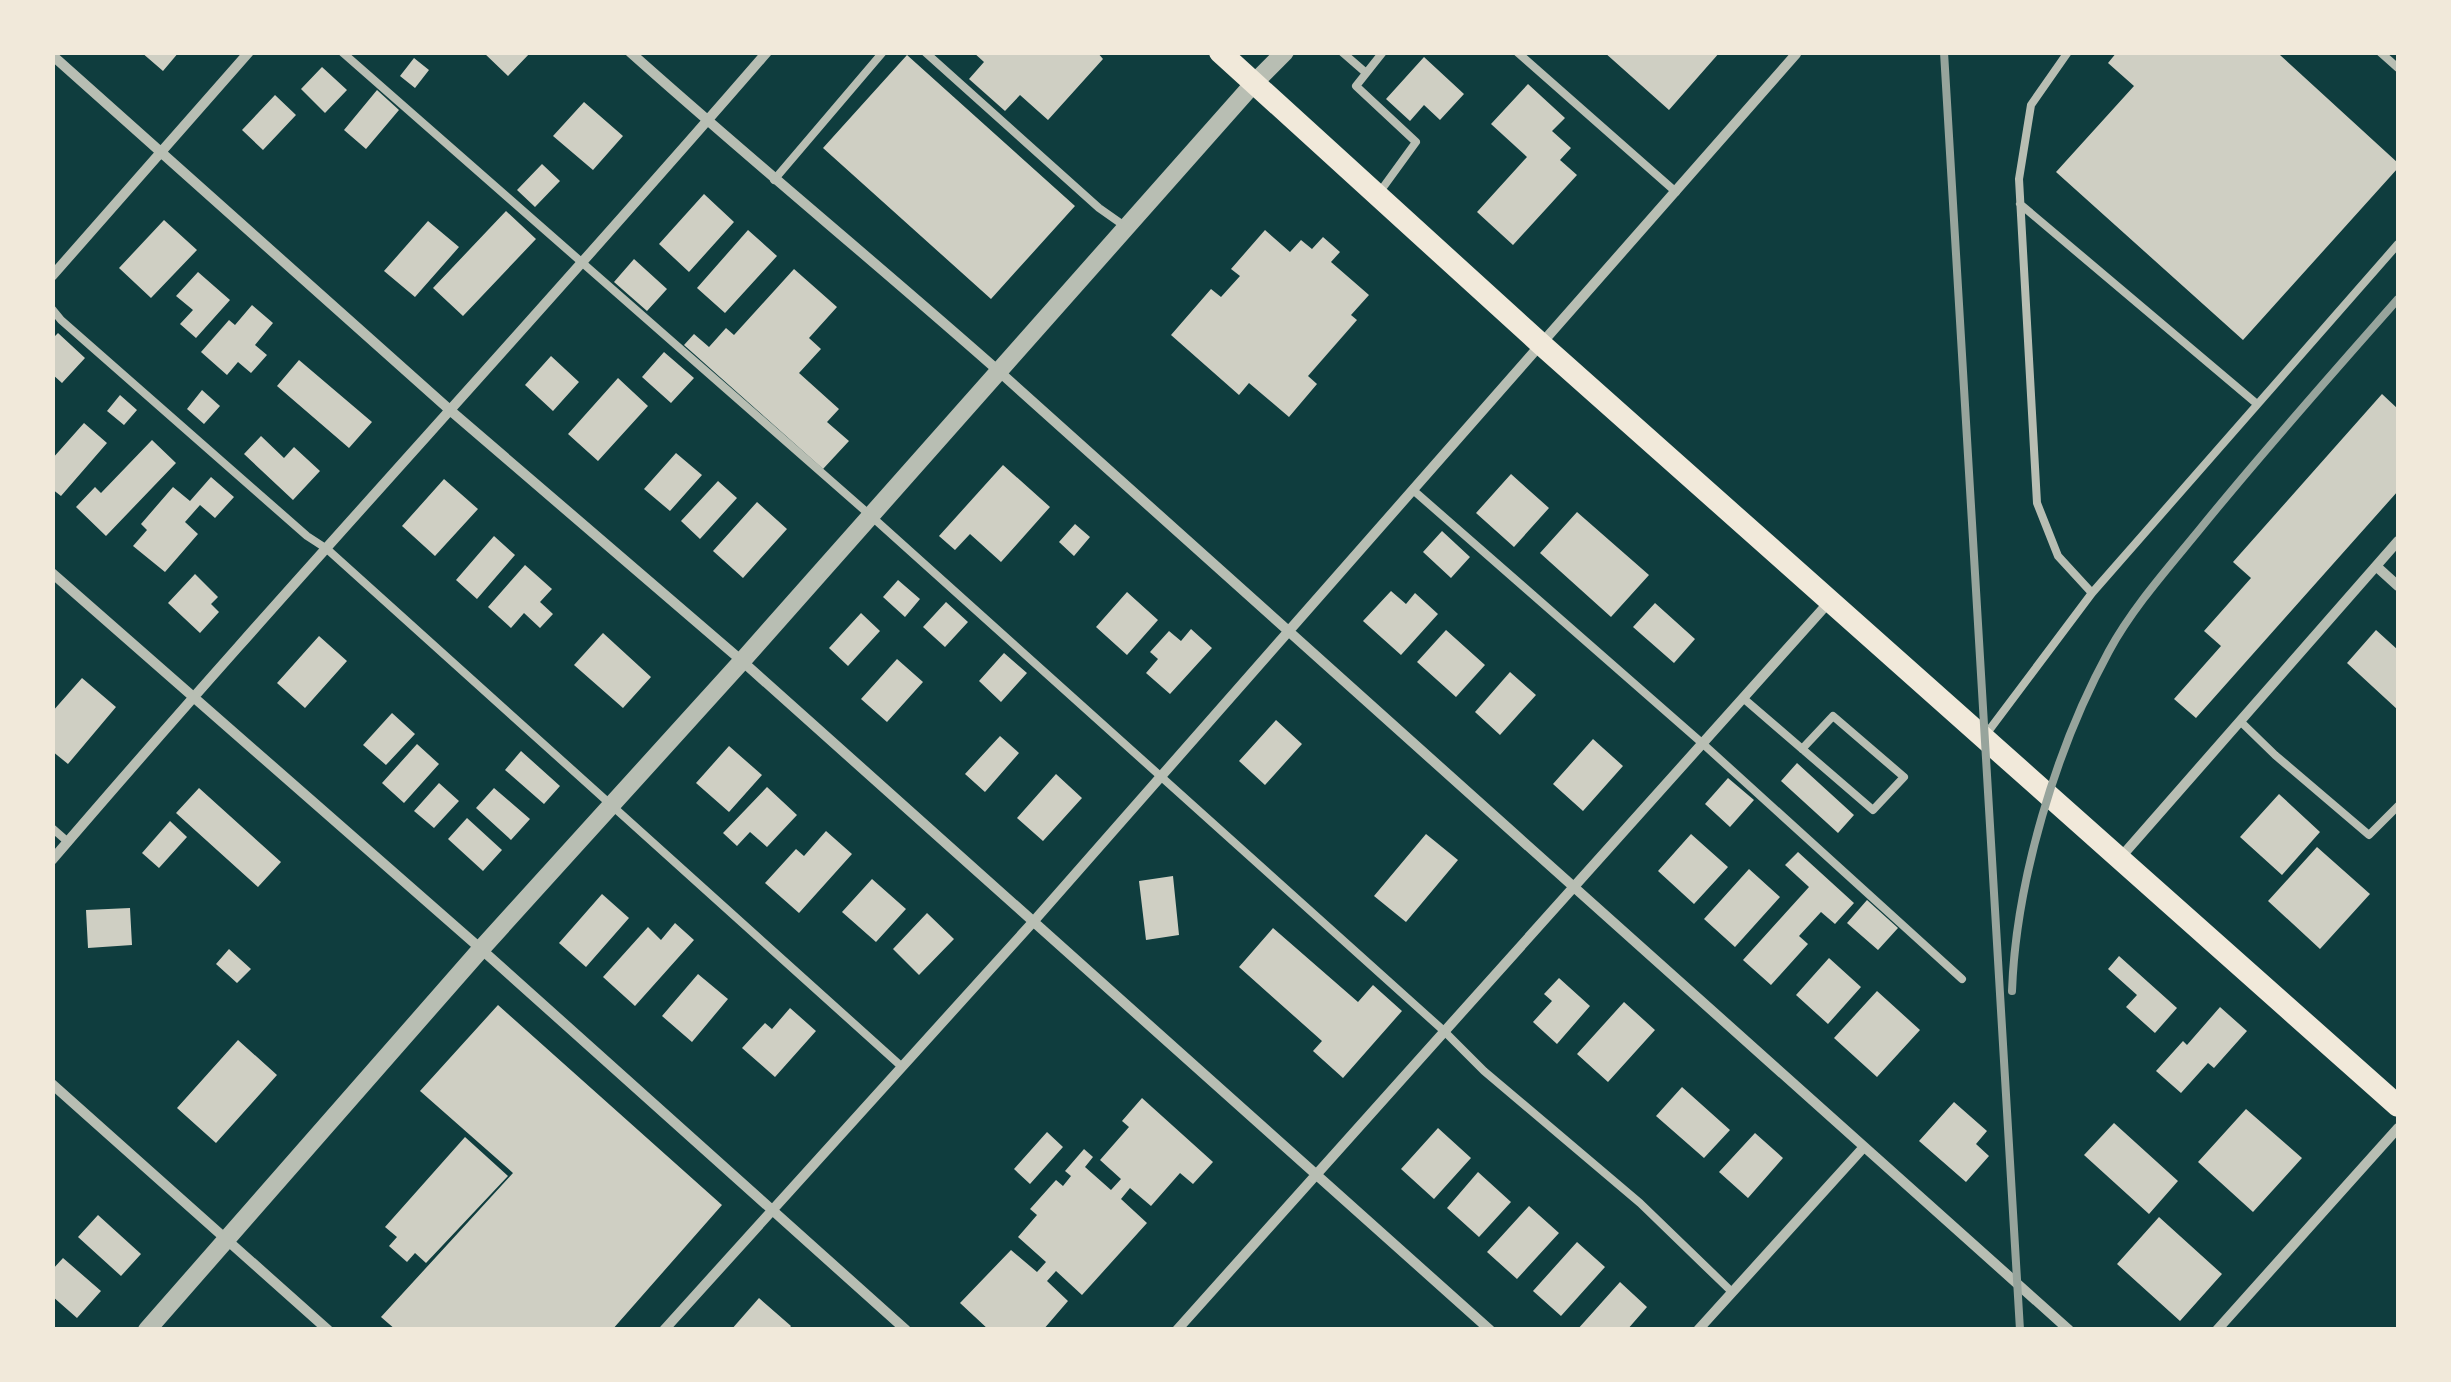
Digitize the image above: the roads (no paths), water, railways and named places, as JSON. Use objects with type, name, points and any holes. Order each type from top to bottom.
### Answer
[{"type":"main road","points":[[1220,52],[1542,345],[2398,1106]]},
{"type":"street","points":[[52,276],[249,52]]},
{"type":"street","points":[[630,52],[1000,372],[2069,1330]]},
{"type":"street","points":[[52,860],[768,52]]},
{"type":"street","points":[[147,1330],[481,949],[1285,52]]},
{"type":"street","points":[[664,1330],[770,1208],[1033,922],[1795,53]]},
{"type":"street","points":[[52,55],[451,411],[742,661],[1490,1330]]},
{"type":"street","points":[[2120,858],[2398,541]]},
{"type":"street","points":[[2376,566],[2398,586]]},
{"type":"street","points":[[52,573],[481,949],[906,1330]]},
{"type":"street","points":[[1177,1330],[1830,601]]},
{"type":"street","points":[[52,1084],[328,1330]]},
{"type":"street","points":[[2217,1330],[2398,1128]]},
{"type":"street","points":[[1698,1330],[1863,1148]]},
{"type":"lane","points":[[342,52],[871,516],[1484,1071],[1640,1202],[1732,1292]]},
{"type":"lane","points":[[774,180],[883,52]]},
{"type":"lane","points":[[926,52],[1099,208],[1127,228]]},
{"type":"lane","points":[[1342,52],[1365,72]]},
{"type":"lane","points":[[1377,196],[1416,142],[1356,86],[1383,52]]},
{"type":"lane","points":[[1516,52],[1676,192]]},
{"type":"lane","points":[[2068,52],[2031,105],[2018,178],[2037,503],[2058,556],[2092,593]]},
{"type":"lane","points":[[2380,52],[2398,68]]},
{"type":"lane","points":[[2020,204],[2257,404]]},
{"type":"lane","points":[[1985,737],[2092,593],[2398,244]]},
{"type":"lane","points":[[52,308],[308,536],[327,548],[901,1066]]},
{"type":"lane","points":[[1413,490],[1702,743],[1962,979]]},
{"type":"lane","points":[[1744,698],[1802,749],[1873,810],[1904,777],[1833,716],[1802,749]]},
{"type":"lane","points":[[2240,720],[2369,835],[2398,806]]},
{"type":"lane","points":[[52,828],[68,842]]},
{"type":"railway","points":[[1944,52],[2020,1330]]},
{"type":"railway","points":[[2012,991],[2021,905],[2042,816],[2072,730],[2109,651],[2164,573],[2398,299]]}]
